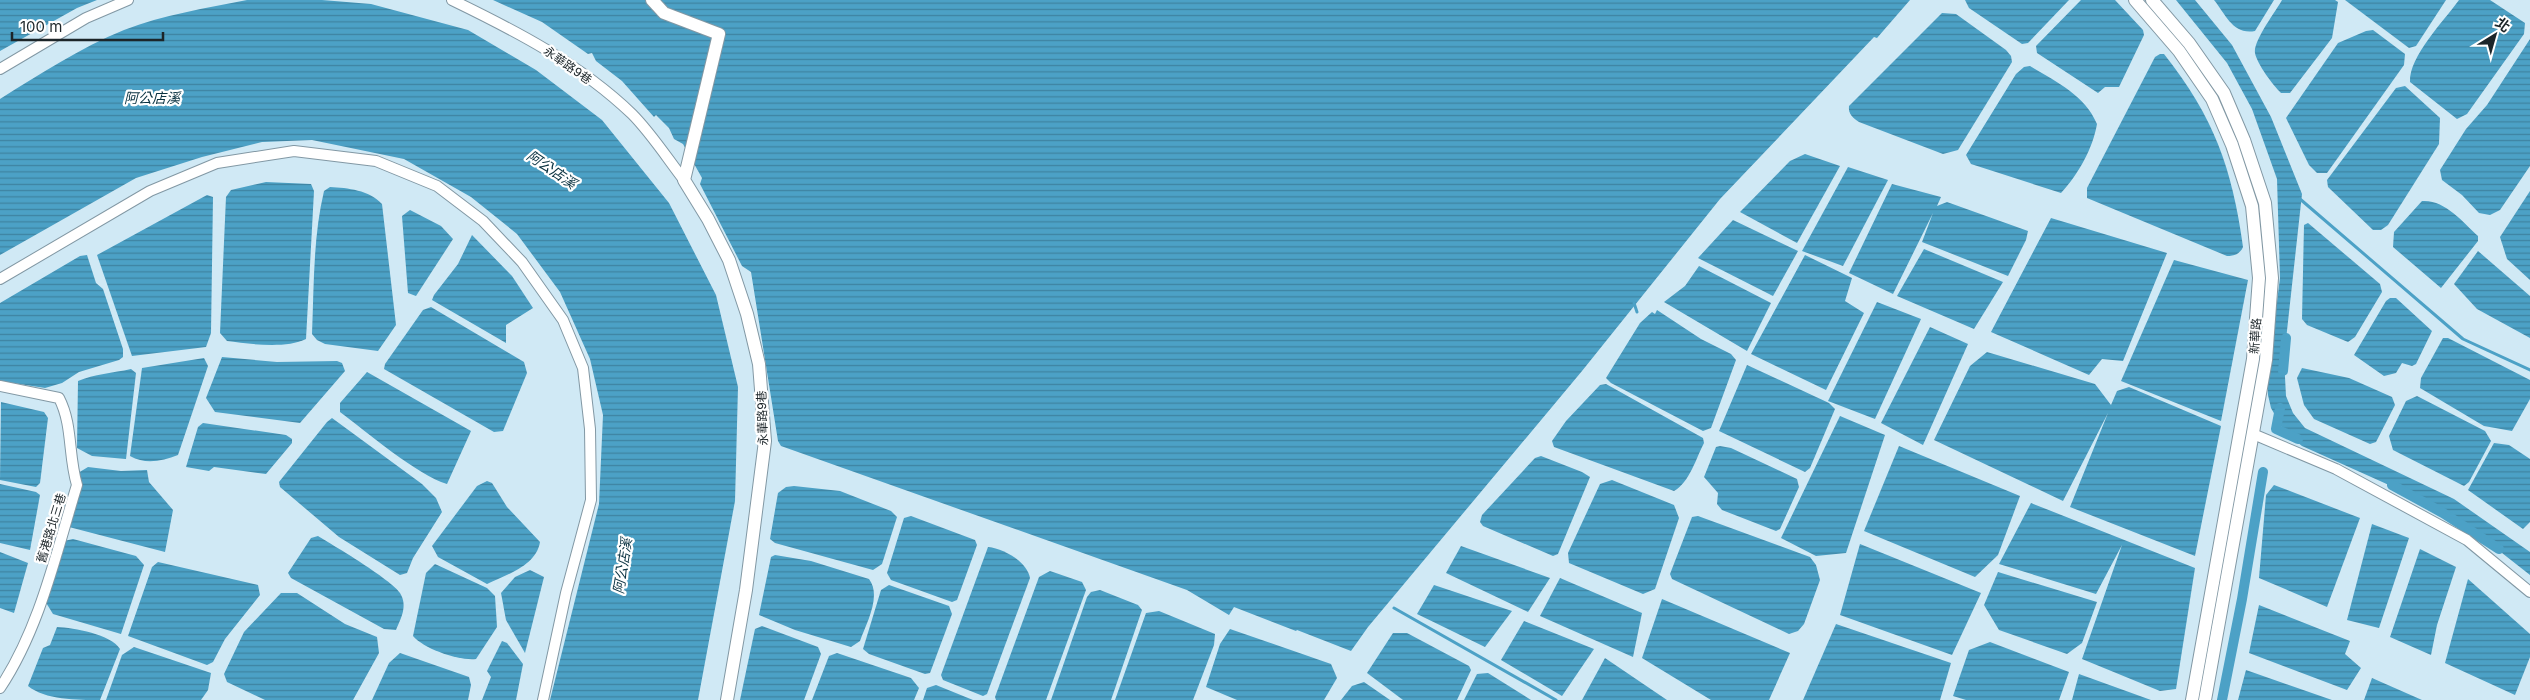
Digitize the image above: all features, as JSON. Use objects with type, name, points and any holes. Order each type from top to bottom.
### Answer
[{"type":"street","points":[[0,69],[86,18],[128,0]]},
{"type":"street","name":"永華路9巷","points":[[452,0],[508,27],[564,59],[632,114],[684,180],[728,260],[747,314],[759,364],[765,441],[746,590],[728,699]]},
{"type":"street","points":[[652,0],[664,13],[719,34],[684,180]]},
{"type":"street","name":"新華路","points":[[2135,0],[2179,51],[2212,99],[2232,145],[2252,206],[2259,278],[2253,359],[2192,700]]},
{"type":"street","name":"新華路","points":[[2152,0],[2189,43],[2224,93],[2244,140],[2265,203],[2272,278],[2266,360],[2205,700]]},
{"type":"street","points":[[0,280],[150,191],[217,162],[294,150],[376,161],[437,186],[483,221],[522,262],[563,320],[583,368],[590,429],[591,500],[566,593],[543,700]]},
{"type":"street","name":"舊港路北三巷","points":[[0,386],[58,398],[67,414],[72,466],[77,485],[39,608],[12,670],[0,688]]},
{"type":"street","points":[[2253,434],[2336,469],[2467,540],[2530,592]]},
{"type":"water","points":[[0,0],[97,0],[77,8],[0,51]]},
{"type":"water","name":"阿公店溪","points":[[247,0],[322,0],[371,4],[468,30],[536,70],[602,120],[669,203],[716,295],[738,387],[735,501],[698,700],[550,700],[599,504],[603,415],[590,359],[560,292],[517,234],[471,197],[404,159],[312,140],[262,142],[202,157],[136,178],[0,255],[0,99],[76,53],[124,30],[169,16]]},
{"type":"water","points":[[493,0],[1910,0],[1877,38],[1874,37],[1720,199],[1582,371],[1368,627],[1351,651],[1234,607],[1229,615],[1187,590],[781,446],[778,441],[751,272],[742,266],[700,184],[702,178],[683,144],[674,139],[669,128],[656,115],[654,117],[622,81],[596,61],[592,53],[588,54],[542,22]]},
{"type":"water","points":[[1965,0],[2069,0],[2028,43],[2022,44],[1969,8]]},
{"type":"water","points":[[2081,0],[2115,0],[2143,30],[2144,35],[2119,87],[2105,87],[2098,93],[2037,53],[2036,46]]},
{"type":"water","points":[[2176,0],[2195,0],[2232,45],[2271,117],[2302,194],[2284,358],[2286,396],[2293,413],[2305,428],[2454,499],[2530,552],[2530,575],[2460,520],[2438,507],[2302,446],[2285,433],[2271,408],[2267,380],[2280,278],[2277,179],[2252,109],[2227,63]]},
{"type":"water","points":[[2214,0],[2274,0],[2255,31],[2247,31],[2241,30],[2231,23]]},
{"type":"water","points":[[2282,0],[2335,0],[2338,2],[2332,38],[2290,93],[2281,93],[2262,68],[2255,53],[2255,48],[2261,34]]},
{"type":"water","points":[[2345,0],[2446,0],[2416,46],[2409,48]]},
{"type":"water","points":[[2459,0],[2490,0],[2525,23],[2524,34],[2467,114],[2457,119],[2410,82],[2411,72],[2421,50]]},
{"type":"water","points":[[1942,13],[1956,14],[2006,50],[2011,56],[2012,62],[1958,150],[1943,154],[1859,122],[1851,116],[1849,111],[1849,106]]},
{"type":"water","points":[[2373,30],[2405,54],[2404,65],[2327,173],[2317,173],[2309,165],[2286,118],[2338,43]]},
{"type":"water","points":[[2530,39],[2530,166],[2500,210],[2490,215],[2479,213],[2462,195],[2442,180],[2440,170],[2466,129],[2487,105]]},
{"type":"water","points":[[2164,54],[2196,100],[2218,144],[2233,192],[2243,247],[2234,255],[2227,256],[2087,198],[2087,188],[2155,57]]},
{"type":"water","points":[[2030,66],[2059,83],[2077,97],[2092,114],[2097,124],[2084,161],[2061,193],[1971,164],[1966,155],[2016,74],[2024,67]]},
{"type":"water","points":[[2405,86],[2440,118],[2439,144],[2388,225],[2381,230],[2373,230],[2328,187],[2327,180],[2396,88]]},
{"type":"water","points":[[1805,154],[1840,166],[1797,243],[1740,212],[1790,161]]},
{"type":"water","points":[[1848,167],[1888,180],[1843,266],[1802,251]]},
{"type":"water","points":[[266,182],[311,184],[314,191],[306,339],[278,345],[227,341],[220,333],[226,197],[231,190]]},
{"type":"water","points":[[1892,184],[1941,197],[1937,206],[1947,202],[2028,231],[2026,240],[2008,276],[1922,242],[1933,213],[1893,294],[1849,273]]},
{"type":"water","points":[[330,187],[351,189],[365,193],[382,204],[396,325],[378,351],[325,344],[317,340],[312,334],[315,262],[320,208],[324,191]]},
{"type":"water","points":[[2530,191],[2530,280],[2507,259],[2500,237]]},
{"type":"water","points":[[207,195],[213,197],[211,333],[206,347],[132,356],[97,255]]},
{"type":"water","points":[[2422,201],[2430,201],[2453,212],[2478,236],[2478,241],[2441,288],[2393,247],[2394,232]]},
{"type":"water","points":[[410,210],[441,226],[453,239],[416,296],[408,293],[402,216]]},
{"type":"water","points":[[2051,218],[2167,253],[2123,361],[2102,359],[2089,375],[1991,332]]},
{"type":"water","points":[[1733,220],[1798,251],[1773,296],[1698,258]]},
{"type":"water","points":[[2308,223],[2380,284],[2382,292],[2355,337],[2348,342],[2307,325],[2302,319],[2304,225]]},
{"type":"water","points":[[472,235],[512,276],[533,308],[506,325],[506,343],[432,300],[458,264]]},
{"type":"water","points":[[1924,249],[2003,282],[1974,329],[1897,296]]},
{"type":"water","points":[[2478,251],[2530,296],[2530,338],[2477,309],[2454,284]]},
{"type":"water","points":[[87,255],[96,283],[103,289],[123,349],[123,357],[119,360],[79,372],[62,383],[45,388],[0,381],[0,303],[80,256]]},
{"type":"water","points":[[1805,255],[1852,278],[1845,301],[1864,313],[1826,390],[1751,354]]},
{"type":"water","points":[[2174,260],[2248,280],[2221,421],[2121,381]]},
{"type":"water","points":[[1699,266],[1771,303],[1747,351],[1664,302],[1685,286]]},
{"type":"water","points":[[2390,298],[2396,298],[2432,331],[2416,364],[2412,366],[2402,363],[2396,373],[2384,376],[2354,355],[2386,301]]},
{"type":"water","points":[[1877,302],[1921,319],[1875,419],[1828,401]]},
{"type":"water","points":[[431,307],[524,362],[527,373],[503,431],[494,432],[384,369],[385,364],[423,310]]},
{"type":"water","points":[[1657,310],[1701,339],[1731,354],[1736,360],[1711,428],[1703,431],[1611,383],[1606,378],[1640,323],[1652,312],[1655,314]]},
{"type":"water","points":[[1930,327],[1968,344],[1923,445],[1881,423]]},
{"type":"water","points":[[2443,338],[2448,338],[2530,380],[2530,399],[2512,431],[2484,426],[2420,388],[2421,378]]},
{"type":"water","points":[[1987,352],[2095,384],[2111,405],[2117,391],[2129,387],[2221,426],[2195,556],[2070,507],[2108,413],[2063,501],[1934,440],[1970,366]]},
{"type":"water","points":[[222,357],[277,362],[337,361],[342,363],[345,371],[300,423],[215,412],[206,398]]},
{"type":"water","points":[[204,358],[208,366],[178,455],[154,461],[136,459],[130,456],[142,368]]},
{"type":"water","points":[[1747,365],[1829,403],[1835,409],[1810,468],[1805,472],[1719,431]]},
{"type":"water","points":[[2302,368],[2349,378],[2392,397],[2395,405],[2376,442],[2370,444],[2314,419],[2304,405],[2297,378]]},
{"type":"water","points":[[131,369],[136,373],[126,459],[92,456],[77,448],[78,381],[97,375]]},
{"type":"water","points":[[367,372],[471,431],[447,484],[407,463],[340,412],[340,403]]},
{"type":"water","points":[[1606,384],[1703,438],[1704,443],[1692,469],[1680,487],[1674,491],[1554,447],[1552,441],[1566,421],[1600,385]]},
{"type":"water","points":[[2417,396],[2485,431],[2491,441],[2469,482],[2464,486],[2393,450],[2389,436],[2406,401]]},
{"type":"water","points":[[1,402],[44,412],[48,418],[40,483],[36,487],[0,480]]},
{"type":"water","points":[[1840,416],[1885,435],[1846,553],[1816,556],[1781,538]]},
{"type":"water","points":[[332,418],[422,484],[436,498],[442,512],[413,558],[407,573],[400,575],[339,537],[280,487],[279,482]]},
{"type":"water","points":[[203,423],[286,435],[292,439],[292,443],[266,474],[214,467],[209,471],[186,467],[198,427]]},
{"type":"water","points":[[2494,443],[2509,445],[2530,459],[2530,522],[2523,529],[2468,490]]},
{"type":"water","points":[[1899,446],[2020,496],[1998,555],[1975,577],[1864,531]]},
{"type":"water","points":[[1716,447],[1731,448],[1797,479],[1799,487],[1780,529],[1776,531],[1722,510],[1717,504],[1718,493],[1704,477]]},
{"type":"water","points":[[1541,456],[1590,477],[1558,554],[1553,556],[1483,526],[1480,522],[1482,515],[1535,458]]},
{"type":"water","points":[[88,467],[121,471],[147,470],[149,482],[173,510],[165,552],[69,527],[78,473]]},
{"type":"water","points":[[1612,480],[1674,505],[1679,518],[1655,589],[1643,594],[1569,563],[1568,553],[1600,484]]},
{"type":"water","points":[[487,481],[492,483],[507,507],[540,542],[533,557],[519,569],[487,584],[438,557],[432,546],[477,486]]},
{"type":"water","points":[[0,484],[36,492],[40,495],[30,550],[0,543]]},
{"type":"water","points":[[2274,485],[2360,518],[2327,607],[2259,578],[2266,495]]},
{"type":"water","points":[[794,486],[840,491],[891,511],[897,517],[882,564],[873,570],[775,543],[770,539],[778,493],[786,487]]},
{"type":"water","points":[[2031,503],[2195,568],[2176,689],[2160,691],[2082,659],[2122,545],[2096,594],[1999,564]]},
{"type":"water","points":[[911,516],[975,540],[977,545],[957,600],[952,602],[891,580],[887,573],[904,518]]},
{"type":"water","points":[[1698,516],[1810,557],[1816,565],[1820,580],[1804,624],[1798,631],[1789,634],[1672,579],[1670,574],[1692,517]]},
{"type":"water","points":[[2372,524],[2409,538],[2379,628],[2347,620]]},
{"type":"water","points":[[318,536],[386,580],[400,593],[404,607],[396,630],[384,629],[291,578],[288,573],[311,538]]},
{"type":"water","points":[[73,539],[136,556],[144,565],[121,634],[53,614],[45,601],[64,541]]},
{"type":"water","points":[[1860,544],[1981,593],[1952,655],[1840,615]]},
{"type":"water","points":[[1461,546],[1550,578],[1528,612],[1446,573]]},
{"type":"water","points":[[988,547],[1001,550],[1014,557],[1025,567],[1030,578],[987,694],[983,696],[943,680],[941,675]]},
{"type":"water","points":[[2420,549],[2456,567],[2437,625],[2431,655],[2390,637]]},
{"type":"water","points":[[0,552],[28,563],[14,613],[0,608]]},
{"type":"water","points":[[775,555],[811,561],[869,579],[874,593],[872,610],[860,641],[851,647],[795,630],[759,615],[771,557]]},
{"type":"water","points":[[158,562],[258,585],[260,595],[225,639],[213,662],[207,665],[128,636],[152,567]]},
{"type":"water","points":[[435,564],[487,588],[495,596],[497,627],[476,659],[451,656],[433,650],[413,636],[426,573]]},
{"type":"water","points":[[530,570],[544,577],[525,653],[506,620],[501,593],[515,577]]},
{"type":"water","points":[[1050,571],[1082,582],[1086,590],[1046,700],[996,700],[995,697],[1039,577]]},
{"type":"water","points":[[1998,572],[2097,602],[2082,643],[2067,654],[1999,630],[1984,605]]},
{"type":"water","points":[[1560,578],[1642,613],[1633,657],[1540,616]]},
{"type":"water","points":[[2468,579],[2530,634],[2530,657],[2515,695],[2445,663]]},
{"type":"water","points":[[889,585],[949,606],[952,614],[930,673],[925,674],[869,654],[863,649],[881,590]]},
{"type":"water","points":[[1434,585],[1512,611],[1485,647],[1417,614]]},
{"type":"water","points":[[1100,590],[1138,605],[1142,610],[1111,700],[1051,700],[1087,597],[1091,592]]},
{"type":"water","points":[[281,593],[297,593],[345,624],[377,637],[379,653],[353,700],[265,700],[227,682],[224,674],[244,632]]},
{"type":"water","points":[[1662,599],[1790,653],[1769,700],[1711,700],[1642,658]]},
{"type":"water","points":[[2259,605],[2350,641],[2345,654],[2361,668],[2347,690],[2249,653]]},
{"type":"water","points":[[1159,611],[1215,634],[1214,645],[1193,700],[1115,700],[1146,613]]},
{"type":"water","points":[[1524,621],[1594,649],[1562,696],[1501,660]]},
{"type":"water","points":[[1836,624],[1951,663],[1940,700],[1803,700]]},
{"type":"water","points":[[762,626],[818,647],[821,654],[804,700],[740,700],[755,629]]},
{"type":"water","points":[[57,627],[82,630],[101,636],[109,639],[120,649],[100,700],[52,697],[35,691],[28,686],[43,648],[50,645]]},
{"type":"water","points":[[1230,629],[1331,664],[1337,678],[1324,700],[1237,700],[1206,687],[1220,644]]},
{"type":"water","points":[[1393,633],[1407,633],[1469,666],[1471,670],[1457,700],[1403,700],[1367,673]]},
{"type":"water","points":[[502,641],[507,643],[523,664],[516,700],[482,700],[491,677],[487,671]]},
{"type":"water","points":[[1990,642],[2069,672],[2059,700],[1966,700],[1953,696],[1969,650]]},
{"type":"water","points":[[134,647],[211,673],[208,690],[201,700],[106,700],[122,655]]},
{"type":"water","points":[[400,653],[469,677],[471,685],[468,700],[372,700],[389,663]]},
{"type":"water","points":[[837,653],[911,678],[919,688],[914,700],[812,700],[829,656]]},
{"type":"water","points":[[1605,658],[1667,700],[1582,700]]},
{"type":"water","points":[[2246,670],[2332,700],[2238,700]]},
{"type":"water","points":[[1488,673],[1531,700],[1464,700],[1477,674]]},
{"type":"water","points":[[2079,674],[2151,700],[2072,700]]},
{"type":"water","points":[[2372,678],[2422,700],[2364,700]]},
{"type":"water","points":[[1364,682],[1390,700],[1341,700],[1352,686]]},
{"type":"water","points":[[936,685],[973,700],[923,700],[927,688]]},
{"type":"waterway","points":[[2300,199],[2463,339],[2530,370]]},
{"type":"waterway","points":[[1634,303],[1637,312]]},
{"type":"waterway","points":[[2283,371],[2286,338]]},
{"type":"waterway","points":[[2280,408],[2276,429],[2298,439]]},
{"type":"waterway","points":[[2222,700],[2242,599],[2263,472]]},
{"type":"waterway","points":[[2392,485],[2443,513],[2499,549]]},
{"type":"waterway","points":[[1394,608],[1556,700]]}]
